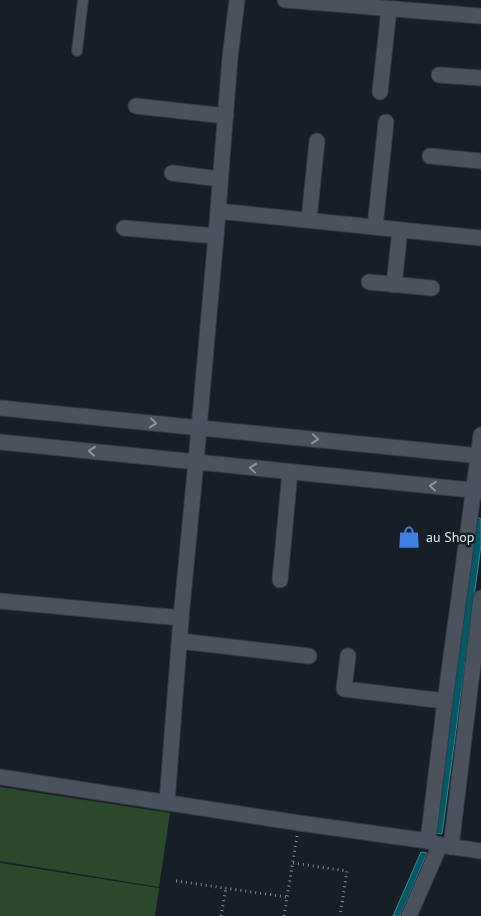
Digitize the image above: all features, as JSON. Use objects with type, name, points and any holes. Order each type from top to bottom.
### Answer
[{"type":"street","points":[[167,802],[181,618],[236,0]]},
{"type":"street","points":[[292,0],[481,16]]},
{"type":"street","points":[[380,92],[389,9]]},
{"type":"street","points":[[439,75],[481,78]]},
{"type":"street","points":[[136,106],[226,116]]},
{"type":"street","points":[[376,227],[386,122]]},
{"type":"street","points":[[309,220],[317,141]]},
{"type":"street","points":[[430,156],[481,161]]},
{"type":"street","points":[[172,173],[220,179]]},
{"type":"street","points":[[218,211],[481,238]]},
{"type":"street","points":[[124,228],[216,236]]},
{"type":"street","points":[[394,285],[400,230]]},
{"type":"street","points":[[369,282],[432,288]]},
{"type":"street","points":[[0,402],[29,410]]},
{"type":"street","points":[[0,408],[480,456]]},
{"type":"street","points":[[440,844],[446,701],[477,491],[481,435]]},
{"type":"street","points":[[0,442],[477,491]]},
{"type":"street","points":[[0,447],[27,445]]},
{"type":"street","points":[[280,580],[290,472]]},
{"type":"street","points":[[0,601],[181,618]]},
{"type":"street","points":[[409,916],[440,844],[475,697],[481,604]]},
{"type":"street","points":[[180,641],[309,656]]},
{"type":"street","points":[[348,656],[344,689],[446,701]]},
{"type":"street","points":[[0,776],[481,851]]},
{"type":"lane","points":[[78,51],[83,0]]},
{"type":"path","points":[[284,916],[299,823]]},
{"type":"path","points":[[292,863],[348,871],[340,916]]},
{"type":"path","points":[[176,881],[287,897]]},
{"type":"path","points":[[222,916],[226,888]]},
{"type":"green space","points":[[0,787],[170,813],[159,887],[0,861]]},
{"type":"green space","points":[[0,863],[159,888],[155,916],[0,916]]},
{"type":"water","points":[[477,517],[481,519],[481,545],[442,834],[435,833]]},
{"type":"water","points":[[421,852],[427,853],[400,916],[393,916]]},
{"type":"place","name":"au Shop","points":[[409,537]]}]
